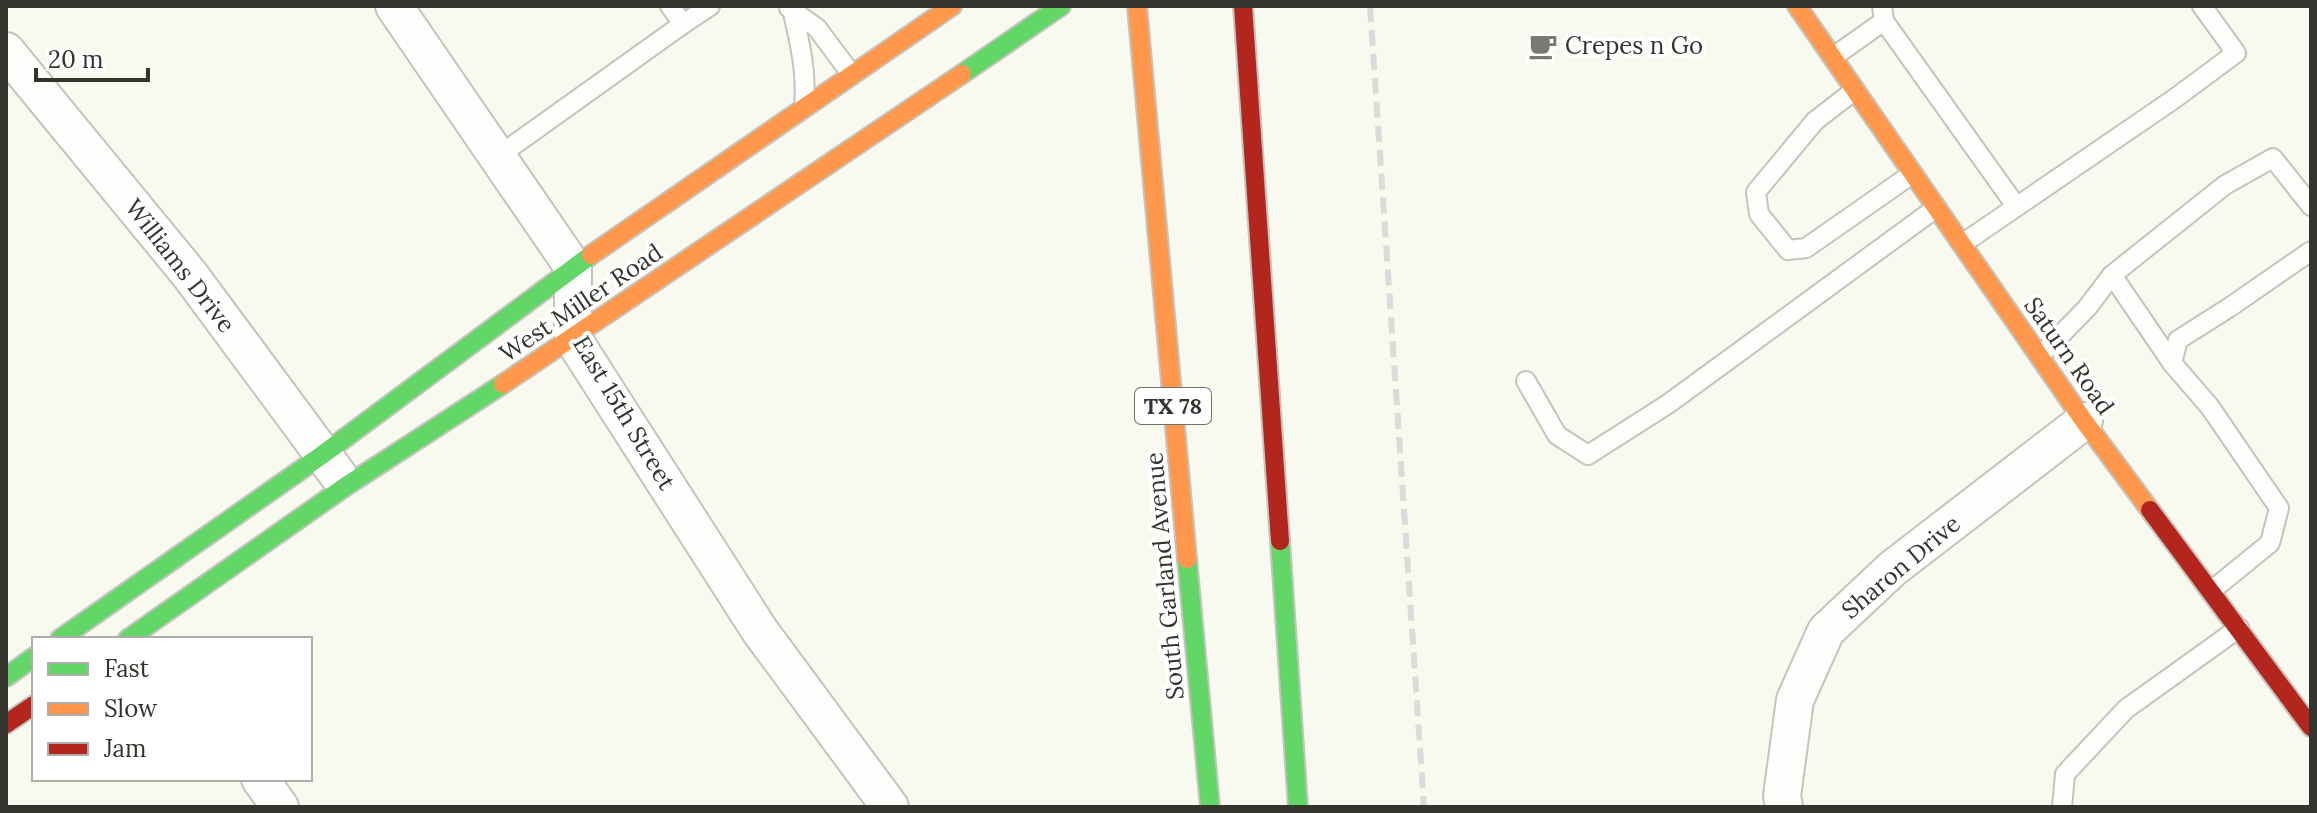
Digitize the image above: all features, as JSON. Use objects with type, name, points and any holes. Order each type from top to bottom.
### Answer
[{"type":"main road","name":"West Miller Road","points":[[63,637],[322,455],[573,267],[952,6]]},
{"type":"main road","name":"West Miller Road","points":[[146,634],[346,486],[573,339],[1061,6]]},
{"type":"main road","name":"South Garland Avenue","points":[[1137,6],[1210,807]]},
{"type":"main road","points":[[1243,6],[1298,807]]},
{"type":"main road","name":"Saturn Road","points":[[1797,6],[2084,421],[2311,727]]},
{"type":"main road","points":[[6,677],[32,658]]},
{"type":"main road","points":[[6,724],[32,706]]},
{"type":"street","points":[[394,6],[573,267]]},
{"type":"street","name":"Williams Drive","points":[[6,51],[190,275],[346,486]]},
{"type":"street","name":"East 15th Street","points":[[573,267],[573,339],[760,631],[890,807]]},
{"type":"street","name":"Sharon Drive","points":[[1784,807],[1782,796],[1795,700],[1826,631],[1892,569],[2084,421]]},
{"type":"street","points":[[127,592],[146,634]]},
{"type":"street","points":[[261,781],[280,807]]},
{"type":"lane","points":[[670,6],[683,24]]},
{"type":"lane","points":[[497,157],[710,6]]},
{"type":"lane","points":[[1962,244],[2236,53],[2202,6]]},
{"type":"lane","points":[[790,9],[817,28],[852,75]]},
{"type":"lane","points":[[790,9],[806,83],[803,109]]},
{"type":"lane","points":[[1832,58],[1883,13],[2016,206]]},
{"type":"lane","points":[[1855,90],[1815,121],[1756,192],[1759,214],[1788,250],[1806,248],[1912,174]]},
{"type":"lane","points":[[2039,357],[2087,308],[2112,275],[2225,185],[2273,158],[2311,206]]},
{"type":"lane","points":[[1526,381],[1557,435],[1588,455],[1668,404],[1936,208]]},
{"type":"lane","points":[[2172,363],[2178,340],[2311,251]]},
{"type":"lane","points":[[2112,275],[2172,363],[2210,407],[2279,508],[2270,543],[2211,591]]},
{"type":"lane","points":[[2062,807],[2065,774],[2126,709],[2239,628]]},
{"type":"railway","points":[[1370,6],[1424,807]]},
{"type":"traffic: fast","points":[[962,74],[1061,6]]},
{"type":"traffic: fast","points":[[63,637],[322,455],[591,255]]},
{"type":"traffic: fast","points":[[131,637],[346,486],[503,384]]},
{"type":"traffic: fast","points":[[1280,541],[1298,807]]},
{"type":"traffic: fast","points":[[1187,559],[1210,807]]},
{"type":"traffic: fast","points":[[6,677],[32,658]]},
{"type":"traffic: slow","points":[[591,255],[952,6]]},
{"type":"traffic: slow","points":[[1137,6],[1187,559]]},
{"type":"traffic: slow","points":[[1797,6],[2084,421],[2150,510]]},
{"type":"traffic: slow","points":[[503,384],[962,74]]},
{"type":"traffic: jam","points":[[1243,6],[1280,541]]},
{"type":"traffic: jam","points":[[2150,510],[2311,727]]},
{"type":"traffic: jam","points":[[6,724],[32,706]]},
{"type":"place","name":"Crepes n Go","points":[[1543,46]]}]
